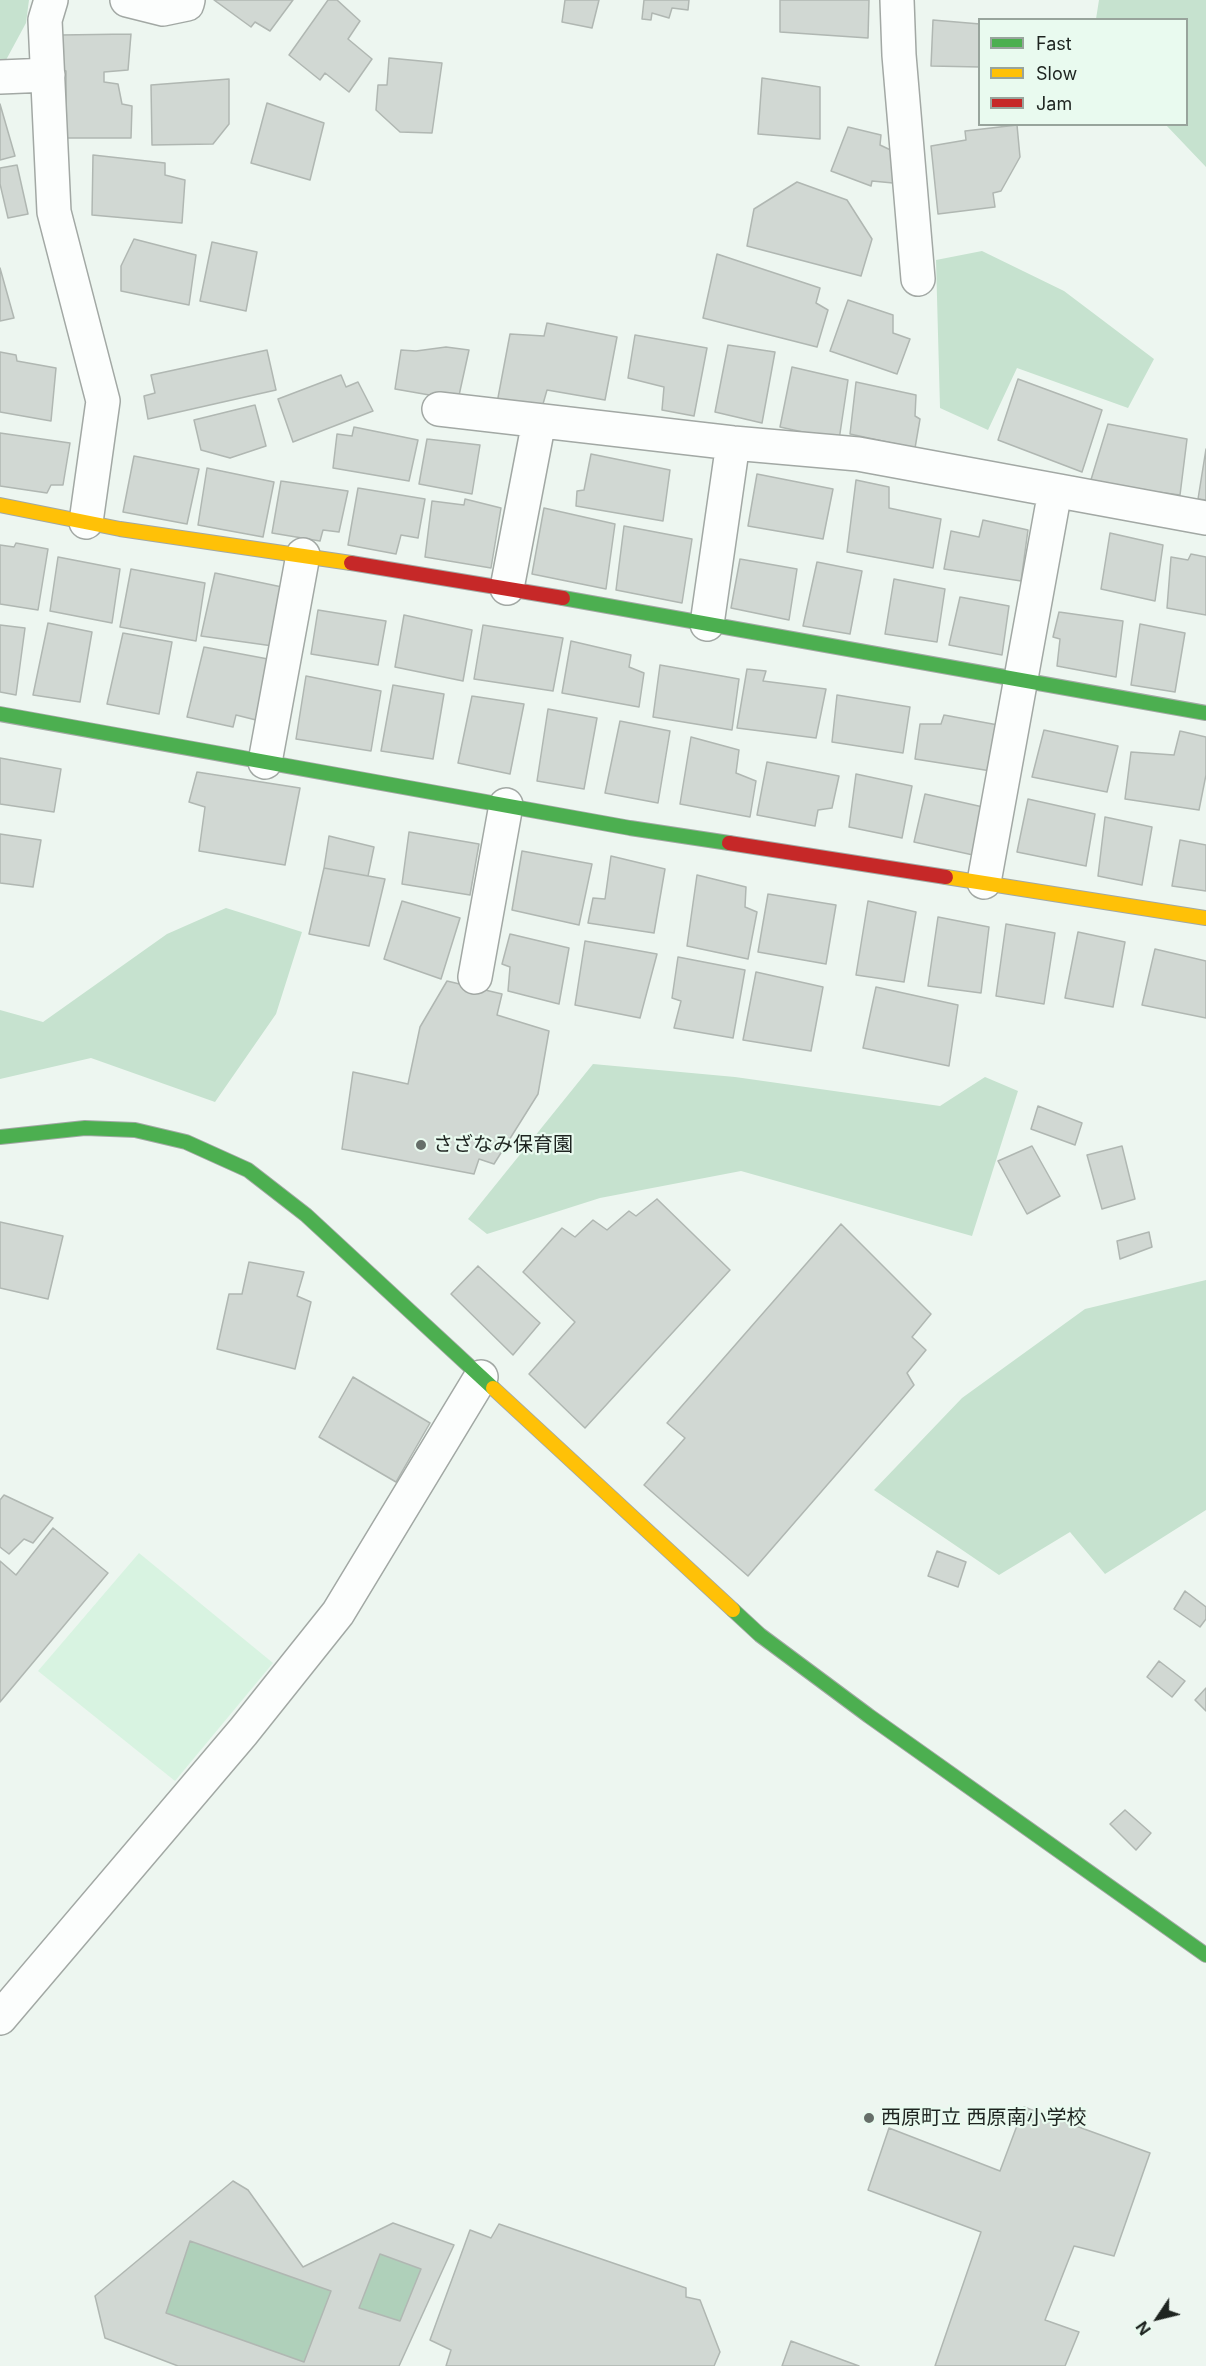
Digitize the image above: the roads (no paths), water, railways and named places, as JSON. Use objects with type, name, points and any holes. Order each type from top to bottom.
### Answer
[{"type":"street","points":[[51,0],[45,20],[54,212],[103,401],[86,522]]},
{"type":"street","points":[[127,0],[163,9],[187,4],[188,0]]},
{"type":"street","points":[[897,0],[898,55],[918,279]]},
{"type":"street","points":[[0,77],[48,75]]},
{"type":"street","points":[[439,409],[733,443],[858,454],[1206,518]]},
{"type":"street","points":[[507,588],[539,421]]},
{"type":"street","points":[[707,624],[733,443]]},
{"type":"street","points":[[984,882],[1055,491]]},
{"type":"street","points":[[0,505],[120,529],[303,555],[507,588],[1206,713]]},
{"type":"street","points":[[265,762],[303,555]]},
{"type":"street","points":[[0,714],[630,828],[1206,918]]},
{"type":"street","points":[[475,977],[506,806]]},
{"type":"street","points":[[0,1137],[85,1128],[135,1130],[186,1142],[248,1170],[306,1215],[760,1635],[869,1716],[1206,1955]]},
{"type":"street","points":[[0,2018],[243,1732],[338,1613],[481,1377]]},
{"type":"place","name":"さざなみ保育園","points":[[421,1145]]},
{"type":"place","name":"西原町立 西原南小学校","points":[[869,2118]]}]
